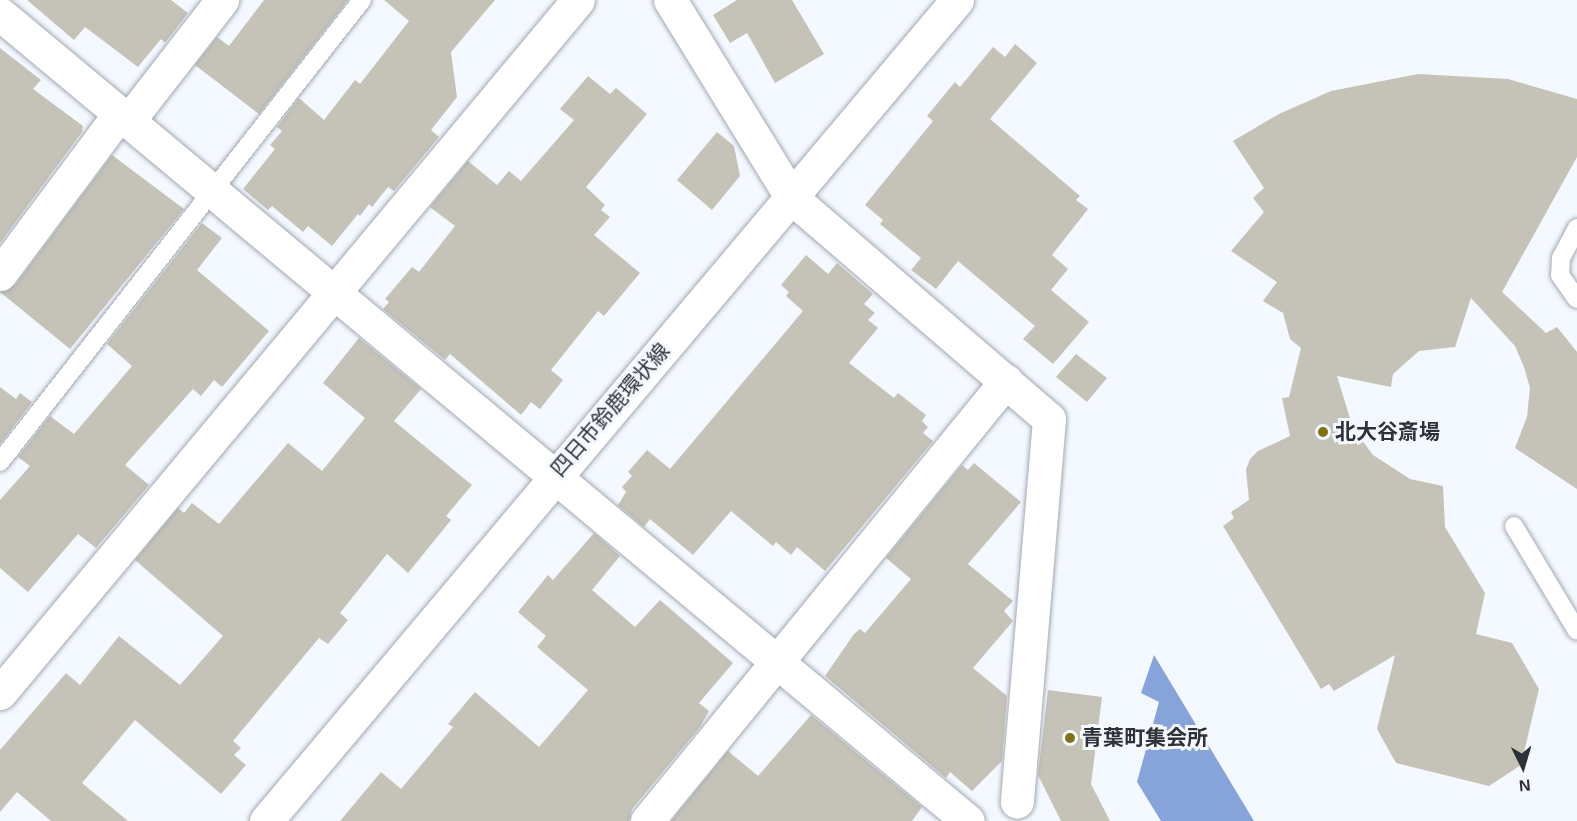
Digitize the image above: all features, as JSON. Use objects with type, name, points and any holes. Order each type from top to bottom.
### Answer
[{"type":"street","points":[[0,274],[222,0]]},
{"type":"street","points":[[0,693],[578,0]]},
{"type":"street","points":[[670,0],[792,198],[1049,419],[1026,812],[981,821]]},
{"type":"street","name":"四日市鈴鹿環状線","points":[[266,821],[554,475],[792,198],[957,0]]},
{"type":"street","points":[[0,14],[969,821]]},
{"type":"street","points":[[647,821],[780,662],[1006,381]]},
{"type":"lane","points":[[0,462],[362,0]]},
{"type":"lane","points":[[1577,228],[1561,258],[1560,274],[1577,299]]},
{"type":"lane","points":[[1514,526],[1577,631]]},
{"type":"water","points":[[1154,655],[1254,821],[1161,821],[1137,782],[1159,702],[1141,693]]},
{"type":"building","points":[[27,0],[171,0],[188,13],[165,43],[161,39],[138,67],[85,27],[74,40]]},
{"type":"building","points":[[264,0],[348,0],[259,114],[195,65],[217,37],[229,46]]},
{"type":"building","points":[[384,0],[495,0],[451,52],[457,97],[431,130],[439,137],[394,191],[388,187],[372,207],[369,204],[360,216],[358,214],[332,246],[308,226],[303,232],[272,206],[268,210],[243,189],[275,149],[270,145],[282,131],[277,127],[299,98],[324,120],[355,80],[360,84],[409,21]]},
{"type":"building","points":[[737,0],[792,0],[824,54],[775,83],[747,33],[730,43],[713,15]]},
{"type":"building","points":[[1015,44],[1037,63],[990,119],[1080,196],[1076,200],[1088,209],[1052,255],[1068,269],[1051,290],[1089,322],[1053,364],[1023,339],[1035,326],[958,261],[936,289],[911,270],[921,258],[880,224],[883,220],[865,205],[933,121],[927,116],[955,82],[960,87],[993,47],[1005,57]]},
{"type":"building","points":[[0,48],[41,80],[33,89],[83,126],[82,132],[0,243]]},
{"type":"building","name":"北大谷斎場","points":[[1418,74],[1508,79],[1577,99],[1577,157],[1502,292],[1546,333],[1557,327],[1577,352],[1577,489],[1515,448],[1527,417],[1530,388],[1524,367],[1515,346],[1471,298],[1455,347],[1419,351],[1393,374],[1391,387],[1337,376],[1353,428],[1373,455],[1410,479],[1443,486],[1445,527],[1485,593],[1476,634],[1512,643],[1539,689],[1521,765],[1489,786],[1396,763],[1377,729],[1395,655],[1334,691],[1329,684],[1321,689],[1223,526],[1234,518],[1231,512],[1249,500],[1246,470],[1250,459],[1258,451],[1290,436],[1282,398],[1289,397],[1301,348],[1290,339],[1283,313],[1263,301],[1277,282],[1231,251],[1264,212],[1253,198],[1264,188],[1233,141],[1279,114],[1331,91]]},
{"type":"building","points":[[588,76],[610,94],[616,88],[647,114],[586,187],[605,205],[601,210],[610,217],[594,235],[640,273],[604,316],[598,311],[551,370],[563,380],[540,409],[531,402],[521,415],[450,354],[445,360],[383,309],[389,302],[385,299],[412,267],[419,272],[455,226],[430,207],[468,161],[497,185],[509,171],[521,181],[574,120],[560,109]]},
{"type":"building","points":[[717,132],[734,146],[740,176],[712,210],[677,180]]},
{"type":"building","points":[[112,155],[184,209],[70,349],[0,292],[15,285]]},
{"type":"building","points":[[202,223],[222,238],[197,270],[269,331],[222,387],[214,380],[201,396],[193,389],[125,465],[149,485],[96,548],[78,534],[28,592],[0,568],[0,500],[30,466],[18,457],[50,416],[74,434],[132,366],[107,344]]},
{"type":"building","points":[[806,255],[828,274],[837,263],[873,294],[864,304],[875,313],[868,320],[878,328],[849,363],[894,398],[898,393],[926,415],[922,421],[928,427],[923,433],[933,441],[825,571],[797,547],[791,555],[776,542],[773,546],[731,511],[693,555],[650,519],[644,527],[618,505],[626,492],[622,487],[632,476],[628,472],[647,450],[670,469],[803,311],[786,296],[789,292],[781,285]]},
{"type":"building","points":[[359,338],[421,389],[394,421],[472,485],[446,516],[451,520],[408,573],[387,554],[340,613],[348,620],[328,644],[319,638],[233,741],[241,748],[234,755],[246,765],[221,794],[135,720],[82,783],[128,821],[51,821],[17,792],[0,812],[0,750],[66,673],[80,685],[119,636],[180,685],[223,636],[135,560],[178,508],[184,513],[192,503],[219,524],[288,443],[322,471],[365,418],[323,383]]},
{"type":"building","points":[[1076,354],[1107,378],[1087,402],[1056,377]]},
{"type":"building","points":[[0,387],[16,399],[20,393],[32,402],[0,444]]},
{"type":"building","points":[[974,463],[1021,502],[968,564],[1013,601],[1004,611],[1013,621],[973,668],[1007,696],[1002,761],[972,791],[950,772],[946,778],[825,676],[854,634],[860,629],[865,633],[911,579],[886,558],[962,465],[968,470]]},
{"type":"building","points":[[594,533],[620,556],[592,590],[635,627],[660,600],[733,663],[699,703],[709,711],[700,727],[632,809],[629,821],[340,821],[381,772],[401,789],[453,727],[448,724],[475,692],[539,747],[588,690],[537,647],[546,636],[518,612],[548,575],[553,580]]},
{"type":"building","name":"青葉町集会所","points":[[1048,690],[1102,697],[1091,784],[1110,821],[1061,821],[1038,775]]},
{"type":"building","points":[[811,715],[922,807],[912,821],[671,821],[728,751],[758,776]]},
{"type":"place","name":"北大谷斎場","points":[[1323,432]]},
{"type":"place","name":"青葉町集会所","points":[[1070,738]]}]
